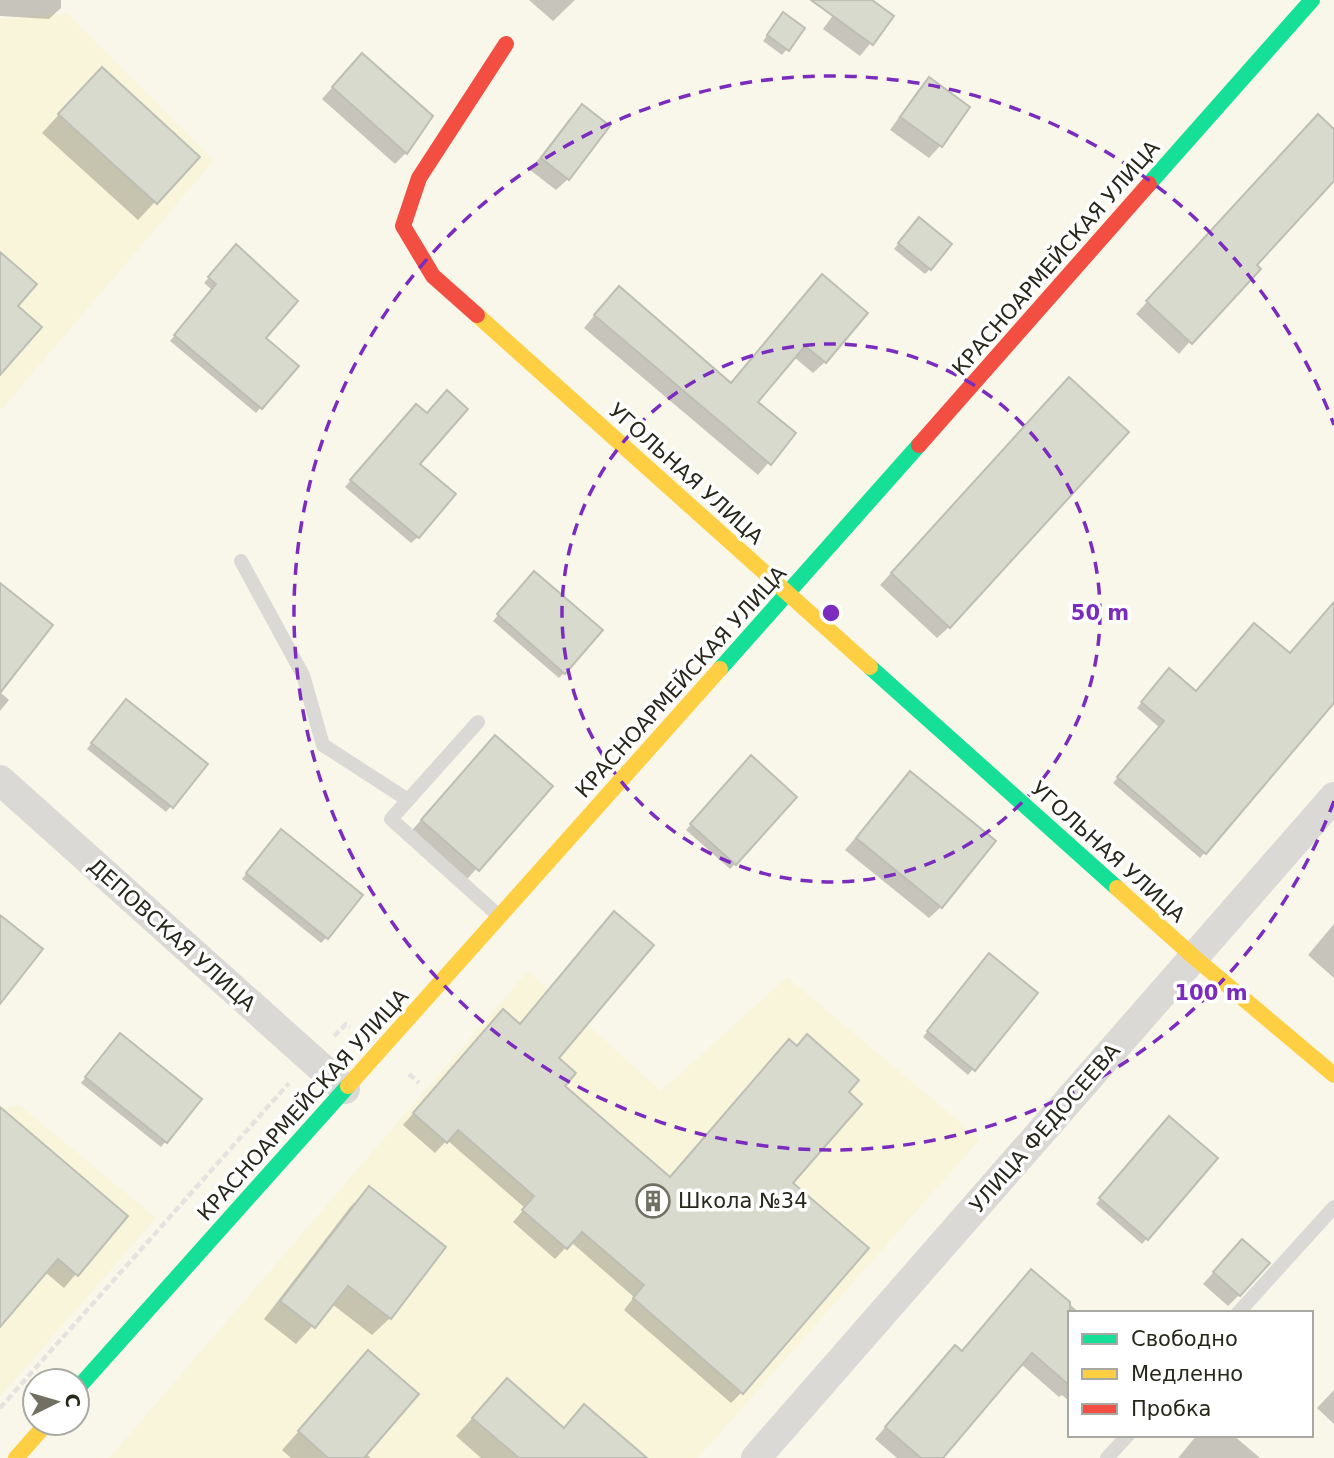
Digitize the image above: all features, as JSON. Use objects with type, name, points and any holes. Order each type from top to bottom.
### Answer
[{"type":"street","name":"КРАСНОАРМЕЙСКАЯ УЛИЦА","points":[[91,1373],[500,917],[1312,0]]},
{"type":"street","name":"УГОЛЬНАЯ УЛИЦА","points":[[506,44],[419,178],[403,226],[433,276],[1195,958],[1334,1075]]},
{"type":"street","name":"ДЕПОВСКАЯ УЛИЦА","points":[[0,780],[345,1089]]},
{"type":"street","name":"УЛИЦА ФЕДОСЕЕВА","points":[[755,1458],[1334,797]]},
{"type":"street","points":[[16,1458],[35,1437]]},
{"type":"lane","points":[[241,561],[303,675],[323,745],[408,800]]},
{"type":"lane","points":[[478,722],[391,819],[500,917]]},
{"type":"lane","points":[[1240,1311],[1334,1207]]},
{"type":"lane","points":[[1107,1458],[1126,1437]]},
{"type":"shaded area","points":[[67,13],[214,160],[0,411],[0,19]]},
{"type":"shaded area","points":[[528,971],[661,1091],[787,977],[980,1139],[698,1458],[109,1458]]},
{"type":"shaded area","points":[[19,1105],[156,1218],[26,1367],[21,1367],[21,1373],[0,1397],[0,1109]]},
{"type":"building","points":[[811,0],[872,0],[894,16],[873,45]]},
{"type":"building","points":[[783,12],[805,28],[789,51],[767,35]]},
{"type":"building","points":[[362,53],[433,116],[407,154],[332,87]]},
{"type":"building","points":[[102,67],[200,157],[157,204],[58,114]]},
{"type":"building","points":[[929,77],[970,107],[942,147],[900,117]]},
{"type":"building","points":[[582,104],[610,126],[569,180],[541,158]]},
{"type":"building","points":[[1318,114],[1334,129],[1334,181],[1257,265],[1261,269],[1192,344],[1146,301]]},
{"type":"building","points":[[919,217],[952,244],[931,270],[898,243]]},
{"type":"building","points":[[236,244],[298,301],[266,338],[299,366],[262,409],[174,335],[216,284],[208,277]]},
{"type":"building","points":[[0,252],[37,284],[18,306],[42,327],[0,375]]},
{"type":"building","points":[[822,274],[868,313],[826,363],[805,346],[758,402],[796,433],[771,465],[594,315],[619,286],[731,383]]},
{"type":"building","points":[[1069,377],[1129,432],[950,628],[891,573]]},
{"type":"building","points":[[447,390],[468,409],[420,464],[456,494],[419,538],[350,480],[416,404],[427,413]]},
{"type":"building","points":[[534,571],[603,630],[565,674],[497,614]]},
{"type":"building","points":[[0,583],[53,625],[0,693]]},
{"type":"building","points":[[1334,602],[1334,703],[1206,854],[1117,777],[1164,721],[1141,702],[1169,668],[1196,691],[1254,623],[1290,653]]},
{"type":"building","points":[[126,699],[208,764],[173,808],[91,743]]},
{"type":"building","points":[[495,735],[553,786],[479,871],[421,820]]},
{"type":"building","points":[[751,755],[797,797],[736,865],[690,824]]},
{"type":"building","points":[[910,771],[996,841],[942,908],[856,838]]},
{"type":"building","points":[[281,829],[363,895],[328,939],[246,873]]},
{"type":"building","name":"Школа №34","points":[[614,911],[654,945],[559,1058],[576,1073],[565,1086],[670,1177],[789,1039],[797,1046],[807,1034],[859,1080],[849,1092],[862,1104],[793,1183],[869,1248],[743,1394],[633,1298],[644,1285],[582,1232],[567,1249],[522,1210],[534,1196],[458,1130],[447,1143],[413,1113],[503,1009],[520,1024]]},
{"type":"building","points":[[0,915],[43,949],[0,1004]]},
{"type":"building","points":[[989,953],[1038,993],[975,1071],[927,1031]]},
{"type":"building","points":[[120,1033],[202,1099],[167,1143],[85,1077]]},
{"type":"building","points":[[0,1107],[128,1216],[78,1276],[58,1259],[0,1327]]},
{"type":"building","points":[[1169,1116],[1218,1158],[1148,1240],[1099,1198]]},
{"type":"building","points":[[369,1186],[446,1247],[391,1319],[348,1286],[315,1328],[280,1301]]},
{"type":"building","points":[[1242,1239],[1270,1263],[1240,1296],[1213,1272]]},
{"type":"building","points":[[1031,1269],[1070,1302],[1068,1384],[1032,1353],[943,1458],[921,1458],[885,1427],[955,1345],[962,1351]]},
{"type":"building","points":[[368,1350],[419,1394],[364,1458],[328,1458],[298,1431]]},
{"type":"building","points":[[507,1378],[564,1428],[584,1404],[647,1458],[519,1458],[472,1418]]},
{"type":"traffic: fast","points":[[1149,184],[1312,0]]},
{"type":"traffic: fast","points":[[720,669],[919,445]]},
{"type":"traffic: fast","points":[[870,667],[1117,888]]},
{"type":"traffic: fast","points":[[91,1373],[348,1086]]},
{"type":"traffic: slow","points":[[477,315],[870,667]]},
{"type":"traffic: slow","points":[[348,1086],[720,669]]},
{"type":"traffic: slow","points":[[1117,888],[1195,958],[1334,1075]]},
{"type":"traffic: slow","points":[[16,1458],[35,1437]]},
{"type":"traffic: jam","points":[[477,315],[433,276],[403,226],[419,178],[506,44]]},
{"type":"traffic: jam","points":[[919,445],[1149,184]]},
{"type":"place","name":"Школа №34","points":[[653,1201]]}]
